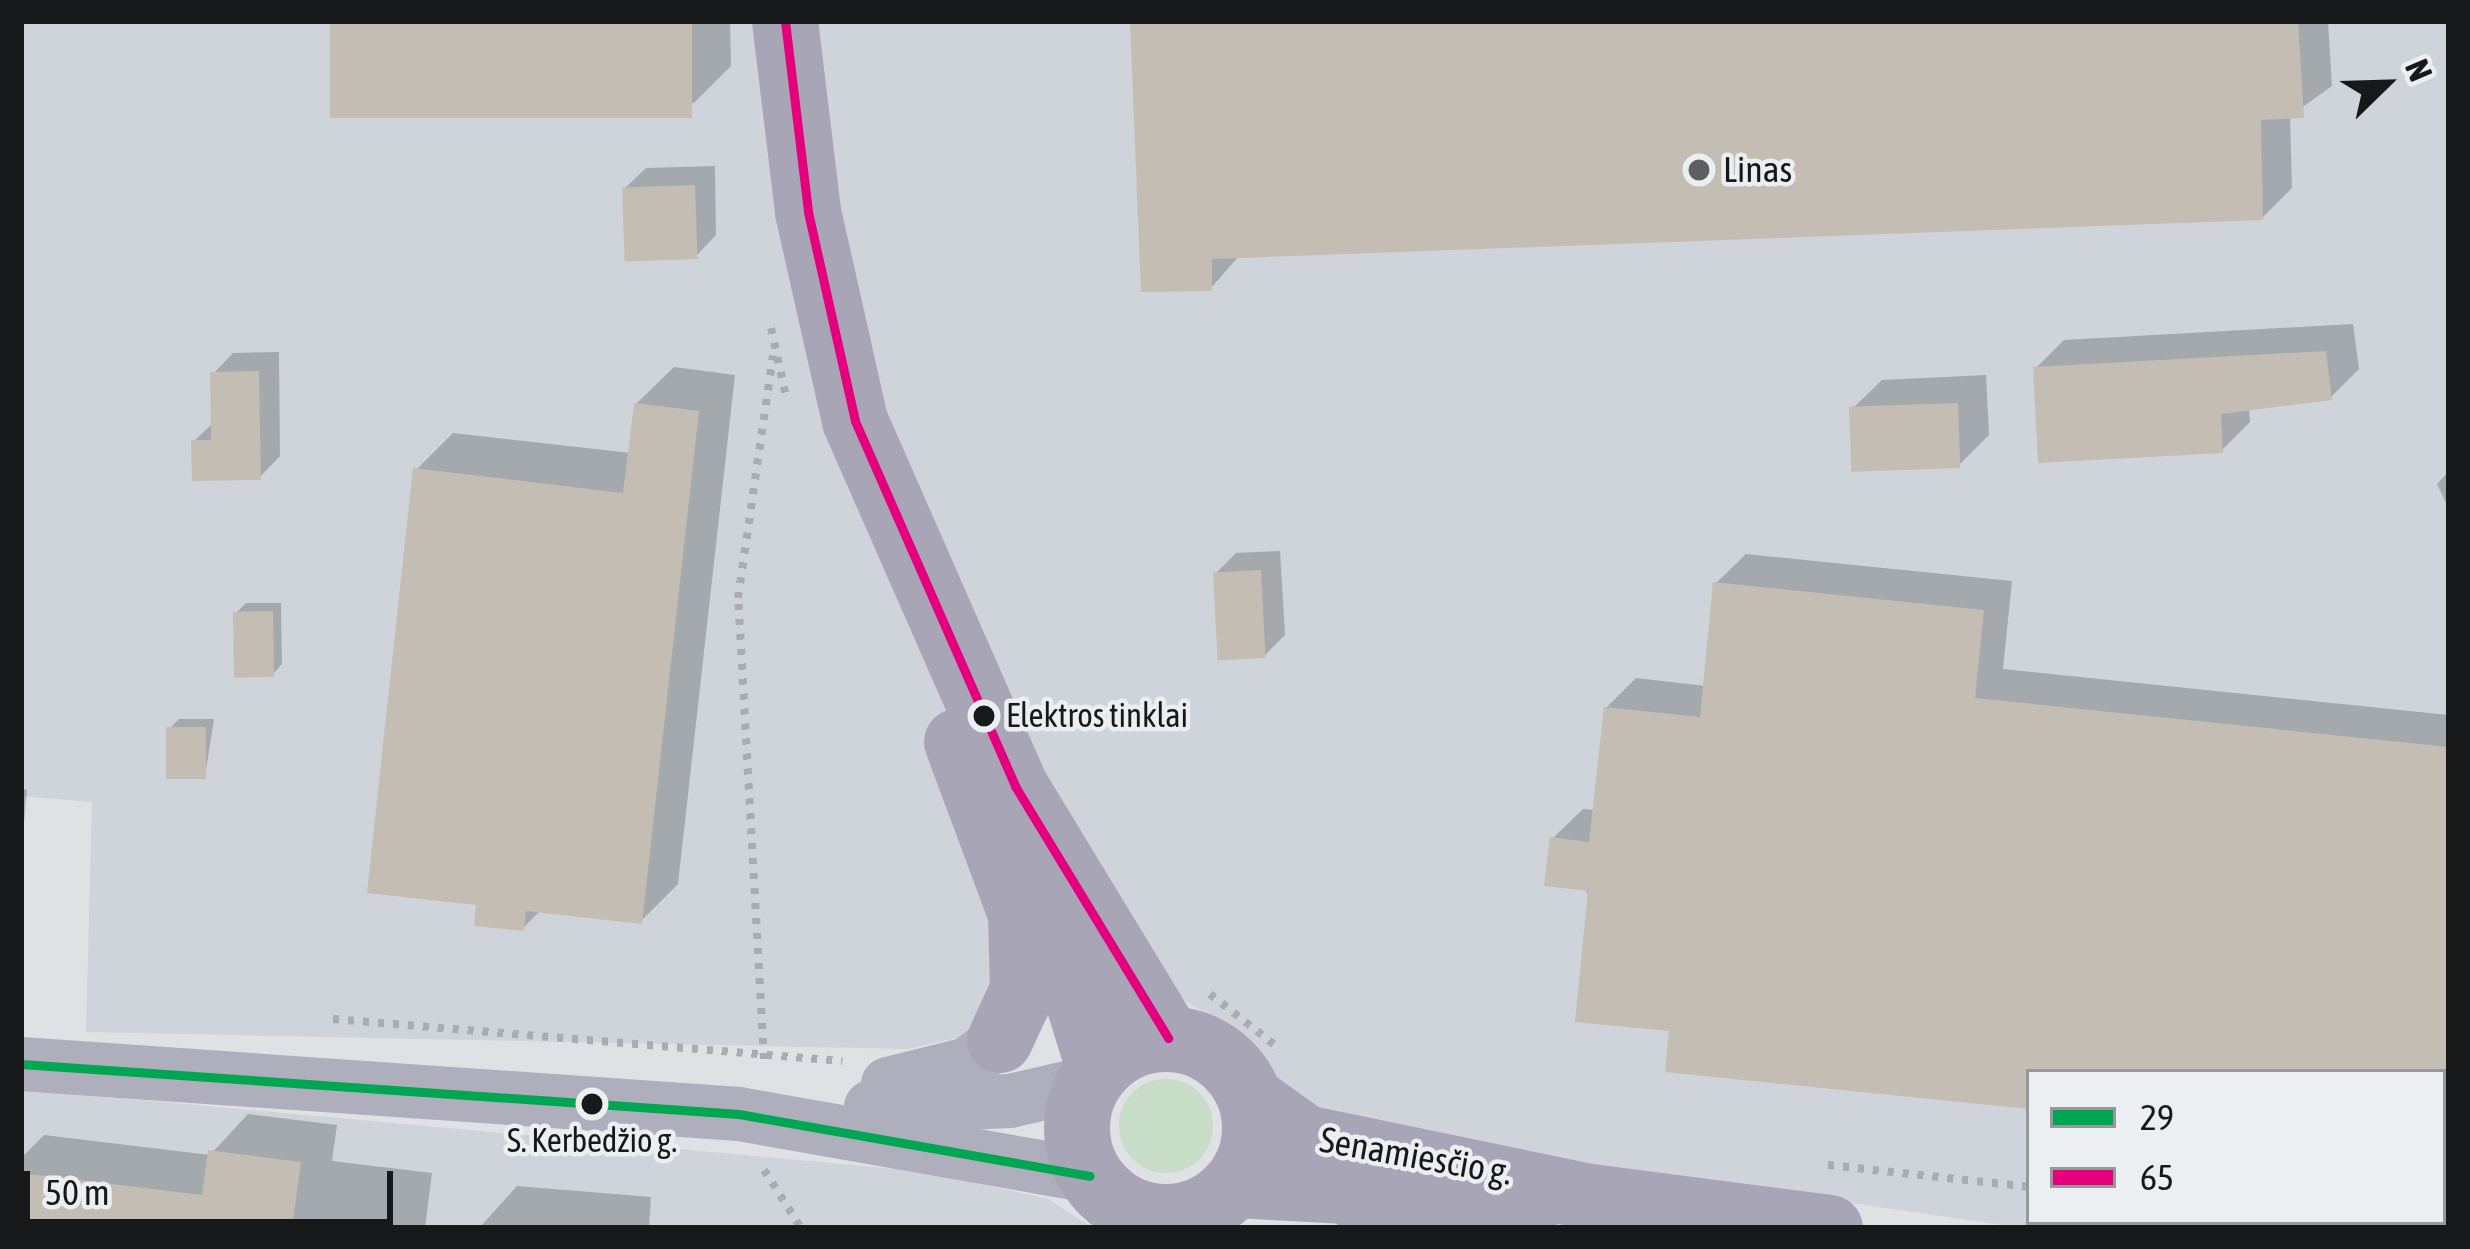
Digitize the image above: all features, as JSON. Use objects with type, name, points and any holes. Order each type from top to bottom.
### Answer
[{"type":"main road","points":[[785,21],[834,344],[932,604],[1015,786],[1094,1076],[1077,1130],[1090,1176]]},
{"type":"main road","points":[[932,604],[937,685],[1021,914],[1023,990],[1000,1040]]},
{"type":"main road","points":[[1015,786],[1178,1013]]},
{"type":"main road","name":"Senamiesčio g.","points":[[1094,1076],[1178,1013],[1219,1056],[1269,1079],[1305,1138],[1560,1202]]},
{"type":"main road","points":[[1234,1202],[1269,1079]]},
{"type":"main road","name":"Senamiesčio g.","points":[[1090,1176],[1163,1222],[1234,1202],[1560,1202],[1830,1228]]},
{"type":"main road","name":"Senamiesčio g.","points":[[1337,1228],[1560,1202]]},
{"type":"street","name":"Senamiesčio g.","points":[[739,1114],[928,1079],[1000,1040]]},
{"type":"street","name":"Senamiesčio g.","points":[[21,1064],[739,1114],[1090,1176]]},
{"type":"street","name":"Senamiesčio g.","points":[[794,1103],[1010,1101],[1094,1076]]},
{"type":"path","points":[[764,1059],[738,598],[772,356]]},
{"type":"path","points":[[1178,1013],[1250,1016],[1269,1079]]},
{"type":"path","points":[[333,1018],[764,1059],[865,1061]]},
{"type":"shaded area","points":[[21,21],[2449,21],[2449,1228],[2024,1228],[1595,1166],[1288,1104],[1241,1033],[1167,991],[908,1049],[86,1032],[92,802],[21,796]]},
{"type":"shaded area","points":[[21,1089],[930,1172],[1048,1199],[1093,1228],[21,1228]]},
{"type":"green space","points":[[1166,1079],[1199,1093],[1213,1126],[1199,1159],[1166,1173],[1133,1159],[1119,1126],[1133,1093]]},
{"type":"building","points":[[330,21],[692,21],[692,118],[330,118]]},
{"type":"building","name":"Linas","points":[[1130,21],[2298,21],[2304,118],[2261,120],[2263,220],[1212,259],[1212,291],[1141,292]]},
{"type":"building","points":[[695,185],[698,259],[625,262],[622,188]]},
{"type":"building","points":[[2326,351],[2332,400],[2221,414],[2223,453],[2038,463],[2033,367]]},
{"type":"building","points":[[259,371],[261,480],[192,481],[191,440],[211,440],[210,372]]},
{"type":"building","points":[[634,403],[699,411],[642,924],[526,911],[524,931],[474,926],[476,905],[367,893],[413,468],[623,493]]},
{"type":"building","points":[[1958,403],[1960,468],[1851,472],[1849,407]]},
{"type":"building","points":[[1261,570],[1266,658],[1218,660],[1213,573]]},
{"type":"building","points":[[1713,582],[1984,610],[1975,698],[2449,747],[2449,1072],[2026,1069],[2026,1109],[1665,1072],[1669,1031],[1575,1022],[1588,891],[1544,886],[1550,837],[1589,842],[1604,707],[1700,717]]},
{"type":"building","points":[[273,611],[274,677],[234,678],[233,612]]},
{"type":"building","points":[[166,727],[206,727],[206,779],[166,779]]},
{"type":"building","points":[[208,1150],[301,1162],[292,1228],[21,1228],[21,1173],[202,1195]]},
{"type":"transit line","name":"65","points":[[785,21],[808,212],[855,421],[1015,786],[1168,1038]]},
{"type":"transit line","name":"29","points":[[21,1064],[739,1114],[1090,1176]]},
{"type":"place","name":"Linas","points":[[1699,170]]},
{"type":"place","name":"Elektros tinklai","points":[[984,716]]},
{"type":"place","name":"S. Kerbedžio g.","points":[[592,1104]]}]
